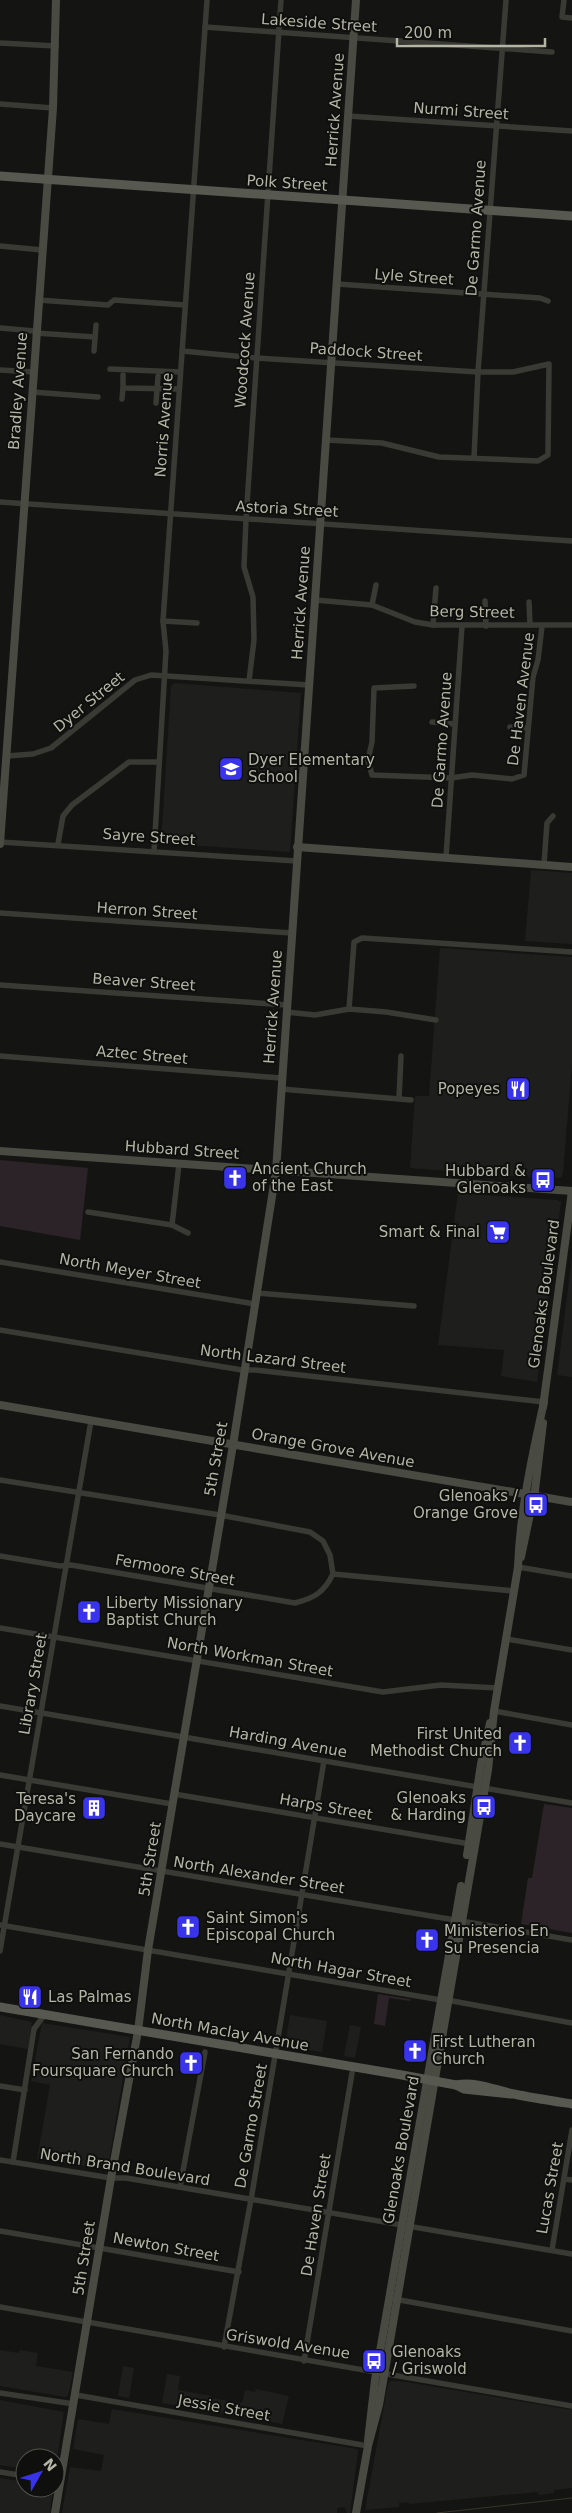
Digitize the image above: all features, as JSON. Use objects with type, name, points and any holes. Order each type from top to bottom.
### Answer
[{"type":"main road","name":"Polk Street","points":[[0,176],[572,216]]},
{"type":"main road","name":"North Maclay Avenue","points":[[0,2007],[430,2081],[456,2085],[466,2083],[493,2087],[511,2094],[572,2104]]},
{"type":"street","name":"Bradley Avenue","points":[[0,842],[34,372],[35,332],[53,108],[56,0]]},
{"type":"street","name":"Norris Avenue","points":[[154,851],[166,651],[163,621],[207,0]]},
{"type":"street","name":"Woodcock Avenue","points":[[249,681],[254,640],[253,597],[244,567],[246,519],[281,0]]},
{"type":"street","name":"Herrick Avenue","points":[[271,1208],[276,1171],[356,0]]},
{"type":"street","name":"De Garmo Avenue","points":[[474,458],[495,126],[506,0]]},
{"type":"street","points":[[564,0],[562,17],[572,18]]},
{"type":"street","name":"Lakeside Street","points":[[205,27],[278,34],[552,52]]},
{"type":"street","points":[[0,43],[56,46]]},
{"type":"street","points":[[0,104],[53,108]]},
{"type":"street","name":"Nurmi Street","points":[[348,116],[572,131]]},
{"type":"street","points":[[0,246],[42,250]]},
{"type":"street","name":"Lyle Street","points":[[337,284],[540,298],[548,301]]},
{"type":"street","points":[[38,300],[108,305],[114,300],[185,305]]},
{"type":"street","points":[[94,351],[96,325]]},
{"type":"street","points":[[0,328],[95,337]]},
{"type":"street","name":"Paddock Street","points":[[182,351],[256,358],[478,372],[513,372],[549,364],[548,455],[538,461],[474,458]]},
{"type":"street","points":[[110,369],[180,372]]},
{"type":"street","points":[[0,370],[34,372]]},
{"type":"street","points":[[122,399],[123,376]]},
{"type":"street","points":[[156,403],[158,376]]},
{"type":"street","points":[[123,388],[147,389],[157,386],[179,388]]},
{"type":"street","points":[[32,392],[98,397]]},
{"type":"street","points":[[326,440],[382,443],[439,457],[474,458]]},
{"type":"street","name":"Astoria Street","points":[[0,502],[572,541]]},
{"type":"street","points":[[372,605],[376,585]]},
{"type":"street","points":[[433,625],[436,588]]},
{"type":"street","name":"Berg Street","points":[[315,600],[372,605],[414,622],[433,625],[572,625]]},
{"type":"street","points":[[485,601],[486,626]]},
{"type":"street","name":"De Haven Avenue","points":[[529,602],[530,625]]},
{"type":"street","points":[[163,621],[197,623]]},
{"type":"street","name":"De Garmo Avenue","points":[[446,857],[462,626]]},
{"type":"street","name":"De Haven Avenue","points":[[451,778],[472,775],[512,779],[524,775],[527,760],[533,677],[538,660],[542,626]]},
{"type":"street","name":"Dyer Street","points":[[6,756],[33,754],[51,748],[135,680],[151,676],[309,685]]},
{"type":"street","points":[[414,686],[374,688],[372,742],[368,760],[372,775],[451,778]]},
{"type":"street","points":[[432,722],[455,724]]},
{"type":"street","points":[[510,727],[528,728]]},
{"type":"street","points":[[58,844],[63,816],[72,805],[129,762],[159,762]]},
{"type":"street","points":[[544,864],[547,823],[553,816]]},
{"type":"street","name":"Sayre Street","points":[[0,842],[58,844],[296,861]]},
{"type":"street","points":[[297,847],[572,866]]},
{"type":"street","name":"Herron Street","points":[[0,913],[292,933]]},
{"type":"street","points":[[349,1009],[354,942],[362,938],[572,952]]},
{"type":"street","name":"Beaver Street","points":[[0,985],[287,1008],[315,1016],[349,1009],[386,1012],[436,1020]]},
{"type":"street","name":"Aztec Street","points":[[0,1056],[281,1078]]},
{"type":"street","points":[[399,1098],[401,1056]]},
{"type":"street","points":[[281,1089],[411,1100]]},
{"type":"street","name":"Hubbard Street","points":[[0,1151],[572,1191]]},
{"type":"street","points":[[172,1225],[179,1164]]},
{"type":"street","name":"Glenoaks Boulevard","points":[[356,2513],[368,2446],[373,2433],[393,2299],[530,1495],[533,1447],[544,1402],[572,1191]]},
{"type":"street","name":"5th Street","points":[[65,2448],[76,2395],[110,2178],[138,2031],[148,1950],[271,1208]]},
{"type":"street","points":[[88,1212],[172,1225],[188,1233]]},
{"type":"street","name":"North Meyer Street","points":[[0,1262],[255,1304]]},
{"type":"street","points":[[257,1293],[414,1306]]},
{"type":"street","name":"North Lazard Street","points":[[0,1330],[244,1370],[544,1402]]},
{"type":"street","name":"Orange Grove Avenue","points":[[0,1405],[572,1502]]},
{"type":"street","name":"Library Street","points":[[0,1951],[2,1925],[18,1848],[28,1780],[91,1421]]},
{"type":"street","points":[[0,1480],[220,1515],[310,1532],[323,1541],[330,1555],[333,1574],[514,1592]]},
{"type":"street","name":"Fermoore Street","points":[[0,1556],[295,1603],[313,1599],[326,1587],[333,1574]]},
{"type":"street","points":[[518,1567],[572,1576]]},
{"type":"street","name":"North Workman Street","points":[[0,1628],[383,1692],[442,1685],[498,1688]]},
{"type":"street","points":[[506,1639],[572,1650]]},
{"type":"street","name":"Harding Avenue","points":[[0,1706],[572,1803]]},
{"type":"street","points":[[494,1711],[572,1725]]},
{"type":"street","name":"De Garmo Street","points":[[224,2347],[239,2272],[324,1761]]},
{"type":"street","points":[[0,1775],[172,1804]]},
{"type":"street","name":"Harps Street","points":[[174,1794],[471,1845]]},
{"type":"street","name":"North Alexander Street","points":[[0,1844],[572,1940]]},
{"type":"street","name":"North Hagar Street","points":[[2,1925],[572,2023]]},
{"type":"street","points":[[13,2162],[34,2028],[45,2014]]},
{"type":"street","points":[[180,2188],[205,2052]]},
{"type":"street","name":"De Haven Street","points":[[304,2361],[352,2073]]},
{"type":"street","points":[[0,2086],[25,2090]]},
{"type":"street","name":"Lucas Street","points":[[552,2250],[572,2130]]},
{"type":"street","name":"North Brand Boulevard","points":[[0,2160],[110,2178],[126,2178],[572,2254]]},
{"type":"street","points":[[564,2179],[572,2180]]},
{"type":"street","name":"Newton Street","points":[[0,2231],[239,2272]]},
{"type":"street","points":[[393,2299],[572,2331]]},
{"type":"street","name":"Griswold Avenue","points":[[0,2308],[572,2406]]},
{"type":"street","points":[[0,2393],[74,2404]]},
{"type":"street","name":"Jessie Street","points":[[76,2395],[368,2446]]},
{"type":"street","points":[[0,2472],[15,2474]]},
{"type":"street","name":"5th Street","points":[[55,2513],[56,2498]]},
{"type":"shaded area","name":"Dyer Elementary School","points":[[175,683],[301,693],[290,852],[161,843],[171,686]]},
{"type":"shaded area","points":[[531,870],[572,873],[572,944],[525,941]]},
{"type":"shaded area","points":[[440,948],[572,957],[572,1064],[563,1173],[561,1178],[479,1175],[465,1174],[465,1172],[410,1168],[415,1096],[429,1096]]},
{"type":"shaded area","points":[[0,1160],[88,1168],[80,1240],[0,1226]]},
{"type":"shaded area","points":[[458,1193],[557,1200],[561,1202],[537,1382],[501,1376],[504,1350],[438,1345]]},
{"type":"shaded area","points":[[572,1257],[572,1377],[557,1375]]},
{"type":"shaded area","points":[[544,1804],[572,1808],[572,1933],[521,1924],[528,1878],[532,1878]]},
{"type":"shaded area","points":[[378,1994],[410,1999],[411,2001],[389,1998],[385,2026],[374,2024]]},
{"type":"shaded area","points":[[0,2015],[32,2022],[28,2049],[0,2044]]},
{"type":"shaded area","points":[[290,2015],[327,2021],[322,2052],[285,2046]]},
{"type":"shaded area","points":[[42,2023],[130,2037],[108,2166],[104,2169],[37,2159],[50,2085],[31,2081]]},
{"type":"shaded area","points":[[350,2025],[361,2027],[355,2058],[344,2056]]},
{"type":"shaded area","points":[[0,2350],[19,2353],[20,2350],[38,2353],[36,2366],[73,2372],[68,2396],[0,2386]]},
{"type":"shaded area","points":[[123,2366],[134,2368],[129,2398],[118,2396]]},
{"type":"shaded area","points":[[167,2374],[180,2376],[178,2390],[211,2396],[211,2398],[242,2403],[245,2390],[255,2392],[256,2389],[289,2396],[282,2424],[162,2403]]},
{"type":"shaded area","points":[[390,2381],[400,2381],[572,2410],[572,2488],[554,2490],[554,2493],[539,2495],[538,2492],[409,2504],[409,2502],[399,2503],[399,2507],[365,2510]]},
{"type":"shaded area","points":[[0,2400],[64,2412],[59,2448],[15,2448],[15,2467],[0,2465]]},
{"type":"shaded area","points":[[112,2409],[357,2449],[350,2513],[347,2513],[345,2507],[337,2508],[337,2513],[62,2513],[70,2467],[101,2471],[104,2455],[73,2449],[78,2419],[109,2424]]},
{"type":"shaded area","points":[[0,2478],[15,2480],[15,2498],[52,2498],[50,2513],[0,2513]]},
{"type":"waterway","points":[[437,2513],[572,2498]]},
{"type":"place","name":"Dyer Elementary School","points":[[231,769]]},
{"type":"place","name":"Popeyes","points":[[518,1089]]},
{"type":"place","name":"Ancient Church of the East","points":[[235,1178]]},
{"type":"place","name":"Hubbard & Glenoaks","points":[[543,1180]]},
{"type":"place","name":"Smart & Final","points":[[498,1232]]},
{"type":"place","name":"Glenoaks / Orange Grove","points":[[536,1505]]},
{"type":"place","name":"Liberty Missionary Baptist Church","points":[[89,1612]]},
{"type":"place","name":"First United Methodist Church","points":[[520,1743]]},
{"type":"place","name":"Glenoaks & Harding","points":[[484,1807]]},
{"type":"place","name":"Teresa's Daycare","points":[[94,1808]]},
{"type":"place","name":"Saint Simon's Episcopal Church","points":[[188,1927]]},
{"type":"place","name":"Ministerios En Su Presencia","points":[[427,1940]]},
{"type":"place","name":"Las Palmas","points":[[30,1997]]},
{"type":"place","name":"First Lutheran Church","points":[[415,2051]]},
{"type":"place","name":"San Fernando Foursquare Church","points":[[191,2063]]},
{"type":"place","name":"Glenoaks / Griswold","points":[[374,2361]]}]
